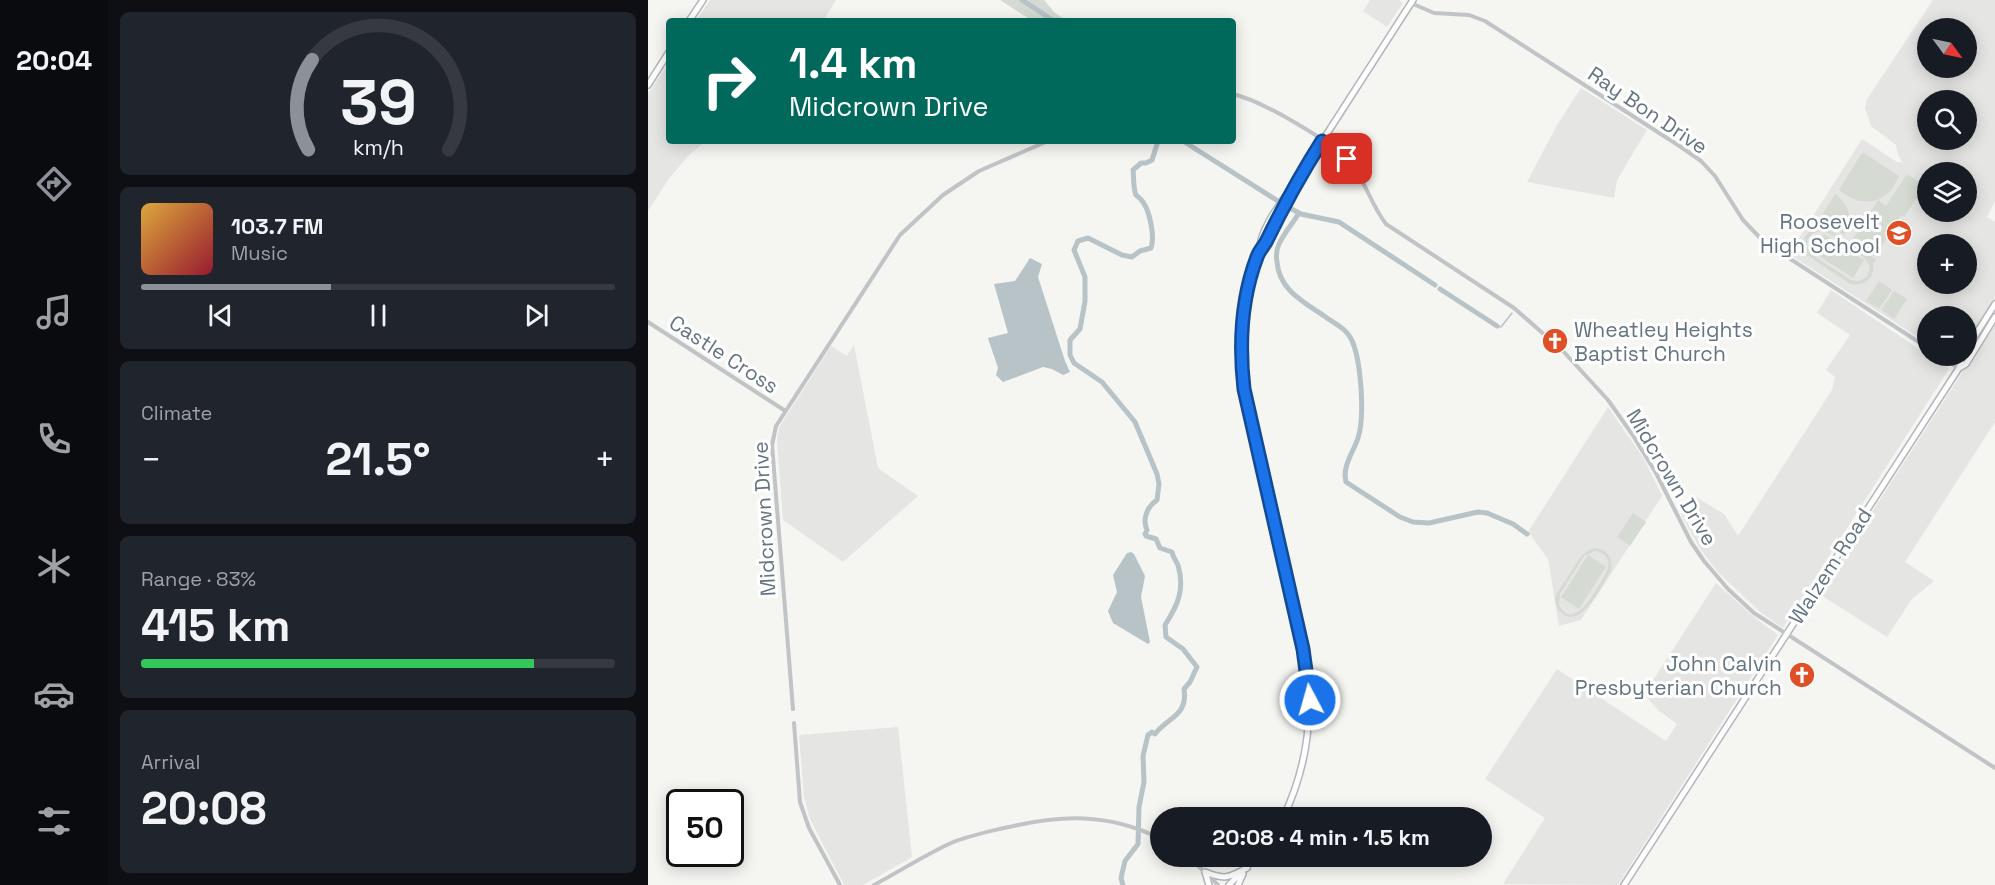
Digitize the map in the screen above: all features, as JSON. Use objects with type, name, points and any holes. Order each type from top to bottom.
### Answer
[{"type":"main road","points":[[691,18],[703,0]]},
{"type":"main road","points":[[1287,807],[1304,763],[1309,734],[1310,700],[1303,649],[1244,389],[1242,331],[1249,283],[1262,247],[1260,243],[1292,188],[1412,1]]},
{"type":"main road","points":[[648,85],[666,57]]},
{"type":"main road","points":[[1269,228],[1284,198],[1292,188]]},
{"type":"main road","points":[[1977,333],[1995,304]]},
{"type":"main road","name":"Walzem Road","points":[[1624,885],[1959,368],[1966,364],[1995,317]]},
{"type":"main road","points":[[1205,872],[1228,878],[1247,868]]},
{"type":"main road","points":[[1229,885],[1247,868]]},
{"type":"main road","points":[[1238,885],[1247,868]]},
{"type":"main road","points":[[1205,872],[1209,885]]},
{"type":"street","name":"Ray Bon Drive","points":[[1412,1],[1434,13],[1469,15],[1485,21],[1681,147],[1715,176],[1743,220],[1764,242],[1917,341]]},
{"type":"street","name":"Midcrown Drive","points":[[1236,95],[1262,104],[1322,141],[1351,164],[1362,180],[1377,213],[1386,224],[1514,308],[1563,351],[1608,400],[1632,434],[1656,473],[1691,542],[1704,561],[1757,615],[1995,768]]},
{"type":"street","name":"Midcrown Drive","points":[[793,709],[772,446],[774,429],[784,410],[888,252],[903,233],[943,195],[979,171],[1041,144]]},
{"type":"street","name":"Castle Cross","points":[[648,322],[784,410]]},
{"type":"street","points":[[794,723],[801,803],[809,828],[840,885]]},
{"type":"street","points":[[874,885],[952,843],[1037,821],[1086,818],[1131,826],[1150,834]]},
{"type":"street","points":[[1200,867],[1218,885]]},
{"type":"shaded area","points":[[710,0],[836,0],[825,18],[698,18]]},
{"type":"shaded area","points":[[1000,0],[1044,0],[1062,18],[1028,18]]},
{"type":"shaded area","points":[[1370,0],[1399,0],[1403,3],[1387,27],[1363,11]]},
{"type":"shaded area","name":"Roosevelt High School","points":[[1933,0],[1995,0],[1995,201],[1987,217],[1995,222],[1995,297],[1977,326],[1977,306],[1917,306],[1917,337],[1789,254],[1862,139],[1897,162],[1902,162],[1896,145],[1871,126],[1865,108],[1867,99],[1917,24],[1917,78],[1977,78],[1977,18],[1921,18]]},
{"type":"shaded area","points":[[666,67],[666,144],[702,144],[670,177],[648,211],[648,94]]},
{"type":"shaded area","points":[[1581,88],[1647,130],[1617,180],[1614,198],[1527,182],[1557,125]]},
{"type":"shaded area","points":[[1864,153],[1899,176],[1891,191],[1878,200],[1867,202],[1857,200],[1839,190],[1861,154]]},
{"type":"shaded area","points":[[1907,174],[1917,181],[1917,198],[1904,217],[1901,215],[1875,257],[1851,242],[1878,200],[1886,206]]},
{"type":"shaded area","points":[[1835,194],[1844,203],[1849,213],[1849,224],[1844,235],[1820,218]]},
{"type":"shaded area","points":[[1819,223],[1877,260],[1873,263],[1871,277],[1868,280],[1860,284],[1850,284],[1807,255],[1804,246],[1805,238],[1809,231],[1818,227]],"holes":[[[1825,232],[1863,256],[1870,267],[1867,277],[1859,281],[1851,280],[1811,254],[1807,247],[1808,239],[1812,234]]]},
{"type":"shaded area","points":[[1824,234],[1864,260],[1853,278],[1813,252]]},
{"type":"shaded area","points":[[1030,258],[1042,264],[1038,277],[1070,372],[1063,375],[1043,367],[1003,382],[996,375],[998,368],[988,338],[1008,333],[994,284],[1015,281]]},
{"type":"shaded area","points":[[1879,281],[1892,290],[1879,309],[1866,301]]},
{"type":"shaded area","points":[[1831,290],[1917,348],[1917,366],[1945,366],[1949,369],[1783,628],[1760,612],[1718,572],[1700,549],[1681,515],[1693,495],[1724,514],[1738,536],[1832,390],[1835,377],[1826,370],[1850,335],[1817,313]]},
{"type":"shaded area","points":[[1894,291],[1907,299],[1894,319],[1881,310]]},
{"type":"shaded area","points":[[1995,322],[1995,422],[1905,562],[1934,581],[1912,599],[1887,637],[1819,594],[1967,366],[1977,366],[1977,350]]},
{"type":"shaded area","points":[[854,345],[878,468],[918,496],[843,562],[783,520],[777,441],[779,427],[831,346],[847,356]]},
{"type":"shaded area","points":[[1608,407],[1644,459],[1662,496],[1581,620],[1559,626],[1548,559],[1528,532]]},
{"type":"shaded area","points":[[1633,513],[1646,522],[1630,546],[1617,537]]},
{"type":"shaded area","points":[[1593,548],[1602,550],[1608,554],[1612,566],[1595,597],[1581,613],[1573,617],[1565,615],[1557,608],[1555,599],[1582,555]],"holes":[[[1595,551],[1605,555],[1608,561],[1607,571],[1586,604],[1579,611],[1572,614],[1565,613],[1559,605],[1560,594],[1584,556]]]},
{"type":"shaded area","points":[[1131,552],[1145,576],[1141,597],[1150,642],[1148,644],[1113,623],[1108,611],[1117,592],[1113,575],[1127,553]]},
{"type":"shaded area","points":[[1588,555],[1606,567],[1579,609],[1561,597]]},
{"type":"shaded area","points":[[1716,583],[1778,635],[1618,885],[1503,884],[1545,818],[1485,779],[1557,669],[1666,741],[1677,724],[1658,710],[1644,694]]},
{"type":"shaded area","points":[[898,727],[912,857],[863,885],[844,885],[810,819],[804,797],[799,735]]},
{"type":"waterway","points":[[1022,0],[1049,18]]},
{"type":"waterway","points":[[1123,885],[1121,878],[1125,861],[1138,844],[1139,807],[1144,782],[1143,756],[1148,735],[1152,732],[1155,734],[1180,711],[1183,705],[1184,689],[1197,667],[1183,649],[1166,637],[1165,625],[1177,604],[1181,582],[1178,565],[1172,552],[1160,548],[1156,539],[1145,534],[1146,514],[1157,500],[1159,484],[1157,474],[1135,422],[1102,382],[1074,363],[1070,355],[1070,340],[1080,329],[1085,301],[1085,277],[1074,250],[1078,241],[1088,238],[1122,255],[1132,257],[1140,251],[1151,248],[1150,218],[1146,206],[1136,195],[1133,170],[1141,163],[1152,160],[1157,144]]},
{"type":"waterway","points":[[1188,144],[1278,201]]},
{"type":"waterway","points":[[1286,206],[1301,214],[1339,222],[1435,285]]},
{"type":"waterway","points":[[1299,213],[1278,246],[1276,258],[1279,272],[1288,289],[1345,331],[1351,338],[1356,352],[1362,404],[1358,438],[1345,470],[1346,482],[1400,517],[1413,522],[1429,523],[1478,512],[1487,513],[1513,524],[1527,534]]},
{"type":"waterway","points":[[1440,289],[1497,326]]},
{"type":"waterway","points":[[1497,326],[1501,327],[1512,313]]},
{"type":"place","name":"Roosevelt High School","points":[[1899,233]]},
{"type":"place","name":"Wheatley Heights Baptist Church","points":[[1555,341]]},
{"type":"place","name":"John Calvin Presbyterian Church","points":[[1802,675]]},
{"type":"route","points":[[1310,700],[1303,649],[1244,389],[1242,331],[1245,303],[1256,259],[1292,188],[1322,141],[1347,159]]}]
